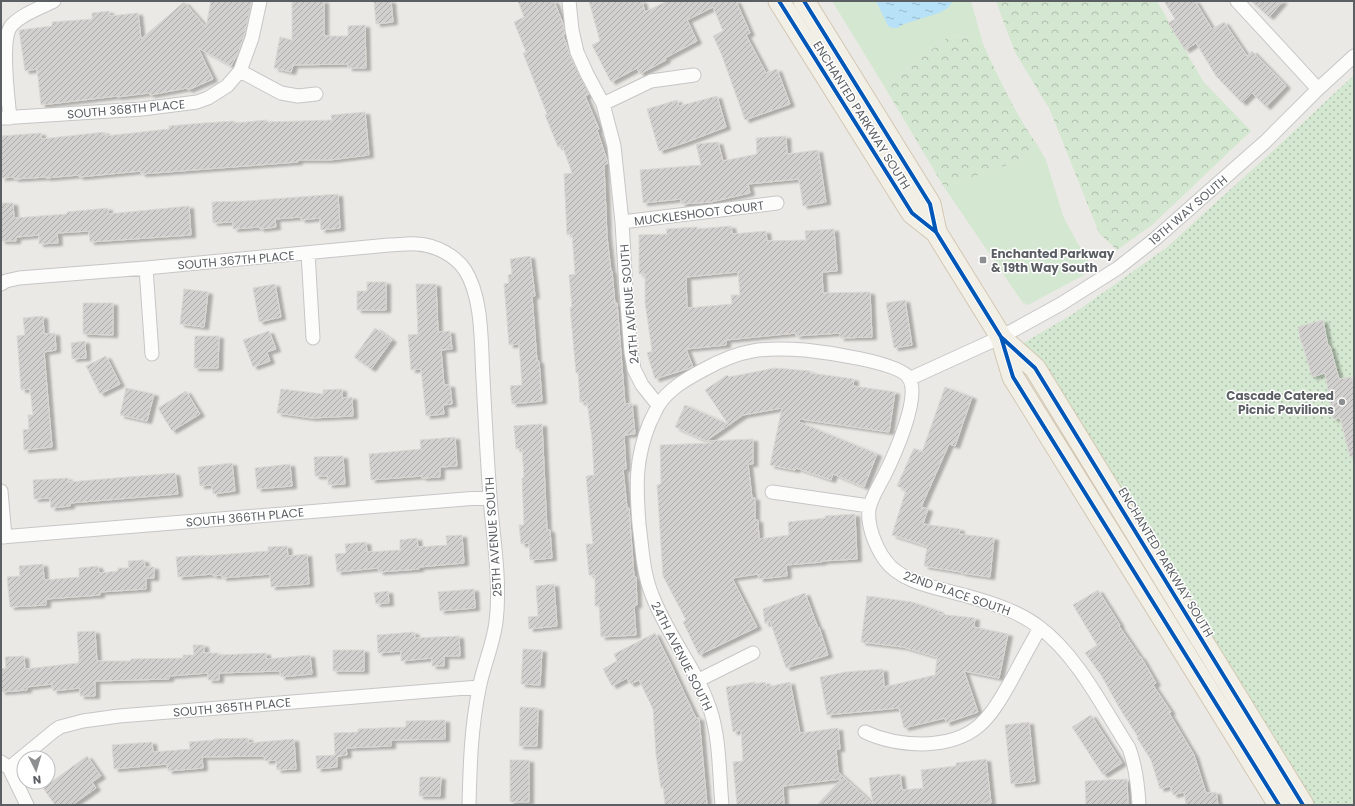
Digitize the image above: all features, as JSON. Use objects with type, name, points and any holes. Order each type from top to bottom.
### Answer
[{"type":"main road","name":"ENCHANTED PARKWAY SOUTH","points":[[779,1],[912,214],[936,232]]},
{"type":"main road","name":"ENCHANTED PARKWAY SOUTH","points":[[804,1],[930,204],[936,232],[1001,337],[1014,377],[1279,805]]},
{"type":"main road","name":"ENCHANTED PARKWAY SOUTH","points":[[1001,337],[1035,368],[1303,805]]},
{"type":"street","points":[[5,118],[5,50],[7,33],[11,26],[20,18],[54,1]]},
{"type":"street","points":[[260,1],[252,38],[240,71],[281,94],[298,96],[316,94]]},
{"type":"street","name":"24TH AVENUE SOUTH","points":[[569,1],[572,30],[577,52],[603,104],[614,146],[622,222],[626,290],[633,361],[638,379],[658,405],[644,440],[638,465],[638,496],[643,556],[649,587],[655,604],[707,702],[714,727],[722,805]]},
{"type":"street","points":[[1237,1],[1318,89]]},
{"type":"street","name":"19TH WAY SOUTH","points":[[1001,337],[1061,304],[1118,268],[1155,239],[1265,142],[1318,89],[1354,56]]},
{"type":"street","name":"SOUTH 368TH PLACE","points":[[5,118],[142,108],[197,102],[208,98],[223,89],[234,80],[240,71]]},
{"type":"street","points":[[603,104],[651,81],[694,75]]},
{"type":"street","name":"MUCKLESHOOT COURT","points":[[622,222],[777,203]]},
{"type":"street","name":"SOUTH 367TH PLACE","points":[[2,282],[19,278],[146,268],[388,245],[417,244],[429,246],[444,252],[455,259],[465,269]]},
{"type":"street","points":[[308,253],[313,338]]},
{"type":"street","points":[[146,268],[152,354]]},
{"type":"street","name":"25TH AVENUE SOUTH","points":[[465,269],[475,296],[478,315],[498,592],[496,622],[492,644],[479,687],[474,717],[471,743],[469,805]]},
{"type":"street","points":[[910,379],[1001,337]]},
{"type":"street","points":[[658,405],[684,380],[719,361],[736,354],[766,349],[811,351],[856,358],[897,369],[905,373],[910,379],[912,394],[904,427],[893,458],[869,506],[772,492]]},
{"type":"street","points":[[1,491],[3,537]]},
{"type":"street","name":"SOUTH 366TH PLACE","points":[[3,537],[490,497]]},
{"type":"street","name":"22ND PLACE SOUTH","points":[[869,506],[869,519],[875,542],[886,562],[898,572],[926,585],[1001,607],[1015,613],[1040,628],[1059,646],[1078,668],[1129,748],[1136,777],[1139,805]]},
{"type":"street","points":[[865,732],[888,741],[908,744],[940,742],[954,739],[969,733],[981,725],[993,711],[1040,628]]},
{"type":"street","points":[[697,681],[753,653]]},
{"type":"street","name":"SOUTH 365TH PLACE","points":[[5,765],[54,731],[67,724],[82,721],[119,716],[479,687]]},
{"type":"street","points":[[5,765],[27,805]]},
{"type":"green space","points":[[832,1],[876,1],[881,12],[897,28],[948,8],[953,1],[971,1],[983,44],[962,35],[950,36],[884,86]]},
{"type":"green space","points":[[996,1],[1157,1],[1203,81],[1251,131],[1152,225],[1117,250],[1099,233],[1050,110],[1016,54]]},
{"type":"green space","points":[[962,35],[983,44],[1014,107],[1036,143],[1028,155],[1016,162],[944,187],[884,86],[950,36]]},
{"type":"green space","points":[[1354,75],[1354,805],[1314,805],[1020,345],[1073,314],[1166,248]]},
{"type":"green space","points":[[1036,143],[1046,160],[1063,216],[1078,244],[1088,258],[1088,267],[1084,275],[1028,305],[1023,303],[944,187],[1016,162],[1028,155]]},
{"type":"water","points":[[876,1],[953,1],[948,8],[939,13],[904,24],[897,28],[892,28],[888,26]]},
{"type":"building","points":[[211,1],[252,1],[244,36],[238,53],[231,66],[198,48],[213,79],[188,90],[187,88],[150,95],[149,93],[41,105],[37,69],[25,71],[19,30],[52,26],[52,22],[92,19],[92,13],[109,11],[109,16],[138,13],[141,39],[184,2],[206,27]]},
{"type":"building","points":[[292,1],[324,1],[324,36],[348,36],[348,26],[365,25],[366,68],[348,68],[348,64],[293,65],[291,72],[274,68],[280,37],[292,40]]},
{"type":"building","points":[[374,1],[391,1],[393,22],[376,24]]},
{"type":"building","points":[[518,1],[554,1],[563,24],[565,34],[563,35],[570,55],[589,94],[585,96],[599,129],[597,130],[608,163],[604,165],[607,237],[615,304],[617,303],[625,404],[632,403],[635,434],[624,435],[626,469],[623,469],[627,508],[629,508],[634,577],[636,577],[637,605],[634,606],[636,635],[601,637],[599,606],[595,606],[595,575],[589,575],[586,544],[593,544],[586,476],[594,475],[592,439],[587,402],[580,402],[570,307],[572,307],[569,275],[575,274],[572,234],[567,235],[564,174],[572,173],[562,145],[558,147],[545,115],[547,114],[523,53],[526,52],[514,22],[524,17]]},
{"type":"building","points":[[589,1],[642,1],[645,12],[667,1],[736,1],[750,33],[746,35],[766,73],[777,69],[790,104],[745,120],[721,53],[713,36],[723,31],[713,7],[687,20],[697,41],[665,58],[666,60],[640,74],[637,68],[611,82],[592,45],[600,41]]},
{"type":"building","points":[[1164,1],[1195,1],[1212,29],[1224,22],[1247,56],[1252,51],[1286,86],[1266,107],[1252,93],[1242,103],[1216,76],[1196,43],[1185,50],[1168,23],[1175,19]]},
{"type":"building","points":[[1251,1],[1283,1],[1269,17]]},
{"type":"building","points":[[717,96],[726,127],[659,151],[647,109],[677,100],[679,106]]},
{"type":"building","points":[[365,112],[369,155],[330,160],[298,160],[298,162],[141,174],[141,171],[79,177],[79,175],[46,178],[1,178],[1,136],[41,133],[41,139],[105,132],[105,136],[169,129],[169,126],[204,123],[234,121],[235,123],[267,120],[267,122],[332,120],[331,115]]},
{"type":"building","points":[[786,136],[787,154],[818,150],[826,202],[803,206],[799,179],[748,184],[750,193],[711,202],[681,204],[681,199],[643,203],[640,170],[701,165],[696,144],[718,142],[723,161],[757,154],[756,138]]},
{"type":"building","points":[[338,194],[340,228],[321,230],[320,218],[301,220],[301,217],[275,219],[276,227],[260,229],[260,227],[233,229],[233,222],[213,223],[212,202]]},
{"type":"building","points":[[1,203],[13,203],[14,218],[67,214],[67,212],[108,208],[108,214],[189,206],[191,235],[90,242],[89,231],[57,233],[58,243],[39,244],[39,235],[16,237],[16,241],[1,241]]},
{"type":"building","points":[[731,226],[732,234],[766,231],[767,241],[806,240],[805,231],[834,229],[837,271],[822,272],[823,293],[870,292],[872,337],[840,338],[840,333],[796,336],[796,333],[726,340],[726,345],[686,349],[693,367],[655,379],[647,353],[652,351],[645,302],[645,274],[639,274],[639,235],[667,234],[666,229],[697,227],[697,229]],"holes":[[[738,272],[740,295],[731,295],[732,304],[687,308],[686,277]]]},
{"type":"building","points":[[530,256],[535,296],[532,296],[537,361],[539,361],[542,401],[512,404],[510,386],[522,385],[519,344],[509,345],[504,284],[509,283],[508,275],[512,274],[510,259]]},
{"type":"building","points":[[367,282],[386,282],[386,310],[357,310],[357,291],[367,291]]},
{"type":"building","points":[[275,284],[281,317],[259,322],[253,288]]},
{"type":"building","points":[[416,284],[436,284],[438,332],[450,331],[452,349],[441,350],[444,385],[450,385],[452,404],[443,405],[444,414],[426,416],[421,369],[411,370],[408,335],[418,334]]},
{"type":"building","points":[[184,289],[208,292],[204,327],[180,324]]},
{"type":"building","points":[[905,300],[912,345],[894,348],[886,303]]},
{"type":"building","points":[[83,303],[113,303],[113,335],[83,334]]},
{"type":"building","points":[[43,316],[44,334],[55,333],[56,350],[44,352],[52,447],[24,450],[23,430],[29,429],[28,415],[33,415],[30,389],[21,390],[17,336],[25,335],[23,318]]},
{"type":"building","points":[[1323,320],[1328,346],[1330,346],[1339,379],[1352,377],[1354,388],[1354,456],[1350,457],[1340,418],[1333,419],[1325,373],[1312,377],[1301,343],[1298,327]]},
{"type":"building","points":[[375,328],[392,340],[371,369],[354,357]]},
{"type":"building","points":[[269,331],[276,349],[267,352],[270,361],[253,367],[243,340]]},
{"type":"building","points":[[195,336],[219,336],[218,368],[194,368]]},
{"type":"building","points":[[85,341],[86,358],[72,359],[71,343]]},
{"type":"building","points":[[106,356],[120,384],[100,394],[86,366]]},
{"type":"building","points":[[775,368],[810,371],[810,373],[854,379],[853,386],[895,392],[889,432],[800,419],[799,422],[877,454],[864,487],[833,474],[831,480],[796,468],[795,470],[770,465],[782,408],[743,415],[706,441],[675,427],[685,405],[728,424],[705,390],[727,375],[729,377]]},
{"type":"building","points":[[945,387],[972,397],[955,446],[949,444],[921,507],[928,509],[923,524],[960,529],[959,534],[994,538],[990,577],[924,566],[927,546],[892,535],[906,490],[897,486],[914,448],[922,452]]},
{"type":"building","points":[[126,388],[154,394],[147,421],[120,415]]},
{"type":"building","points":[[281,389],[323,394],[323,390],[342,389],[342,398],[352,397],[353,416],[312,418],[277,413]]},
{"type":"building","points":[[186,391],[200,414],[172,431],[158,408]]},
{"type":"building","points":[[542,424],[547,530],[550,530],[552,558],[530,560],[529,543],[521,544],[519,525],[524,525],[522,478],[524,478],[522,448],[516,449],[514,426]]},
{"type":"building","points":[[455,437],[457,466],[440,467],[440,477],[422,478],[422,476],[371,480],[369,454],[421,449],[420,440]]},
{"type":"building","points":[[753,439],[753,464],[748,464],[752,498],[755,498],[755,520],[758,520],[759,539],[789,535],[788,522],[826,518],[825,516],[855,514],[857,559],[786,565],[787,576],[759,579],[758,574],[732,578],[757,627],[699,655],[683,622],[686,620],[663,576],[657,485],[661,484],[660,445],[712,443],[707,441]]},
{"type":"building","points":[[343,456],[345,484],[328,485],[328,476],[315,476],[314,457]]},
{"type":"building","points":[[232,463],[235,491],[213,494],[212,485],[200,486],[198,467]]},
{"type":"building","points":[[290,464],[292,486],[257,489],[255,468]]},
{"type":"building","points":[[175,473],[178,494],[70,503],[70,506],[51,508],[50,498],[34,499],[33,480],[68,478],[68,482]]},
{"type":"building","points":[[462,535],[464,563],[419,567],[419,569],[379,572],[378,568],[337,572],[335,554],[346,553],[345,544],[366,542],[367,552],[400,550],[400,540],[417,538],[418,547],[447,545],[446,536]]},
{"type":"building","points":[[287,546],[288,556],[307,554],[309,584],[271,587],[270,574],[222,578],[222,575],[213,576],[213,574],[178,577],[176,557],[268,551],[268,547]]},
{"type":"building","points":[[144,560],[145,567],[154,567],[154,578],[146,578],[146,589],[100,592],[100,595],[46,599],[46,605],[10,607],[7,577],[20,576],[19,566],[43,564],[44,580],[79,577],[79,568],[98,566],[99,573],[118,571],[118,568],[129,568],[128,561]]},
{"type":"building","points":[[554,584],[557,626],[529,629],[528,617],[538,616],[536,586]]},
{"type":"building","points":[[474,589],[475,608],[440,611],[438,592]]},
{"type":"building","points":[[1098,590],[1120,625],[1119,626],[1141,657],[1156,683],[1153,685],[1171,712],[1169,713],[1194,755],[1206,793],[1216,792],[1218,805],[1186,805],[1184,792],[1173,795],[1170,786],[1160,789],[1151,760],[1101,675],[1085,653],[1097,645],[1073,605]]},
{"type":"building","points":[[388,591],[389,603],[376,604],[374,593]]},
{"type":"building","points":[[805,593],[818,628],[819,627],[828,655],[786,668],[770,621],[765,624],[763,609]]},
{"type":"building","points":[[867,596],[912,602],[939,611],[938,614],[975,618],[974,627],[1008,634],[999,678],[964,671],[978,712],[946,723],[945,718],[904,728],[899,708],[827,715],[820,677],[846,672],[883,669],[884,687],[935,675],[937,657],[903,647],[861,642]]},
{"type":"building","points":[[95,631],[97,661],[183,658],[183,655],[194,655],[193,645],[204,645],[204,653],[218,653],[218,655],[266,653],[266,659],[310,655],[312,674],[281,677],[280,671],[219,673],[219,680],[208,680],[208,673],[169,676],[169,679],[95,681],[95,696],[80,696],[80,688],[53,691],[52,684],[27,687],[27,690],[1,692],[1,669],[6,668],[5,657],[24,656],[25,669],[78,663],[77,632]]},
{"type":"building","points":[[414,632],[415,638],[459,636],[460,656],[444,656],[444,666],[432,666],[432,658],[401,661],[401,651],[378,653],[377,635]]},
{"type":"building","points":[[655,633],[696,718],[699,718],[707,805],[665,805],[663,787],[661,788],[656,755],[653,709],[639,680],[630,684],[627,678],[612,686],[603,669],[617,661],[614,654]]},
{"type":"building","points":[[523,649],[542,650],[540,685],[521,684]]},
{"type":"building","points":[[333,650],[364,650],[364,671],[333,671]]},
{"type":"building","points":[[755,682],[755,684],[765,682],[767,687],[790,682],[800,733],[838,728],[840,749],[836,749],[838,772],[873,804],[869,778],[900,774],[902,790],[923,788],[921,770],[956,766],[956,763],[986,759],[991,803],[975,805],[817,805],[841,779],[783,786],[784,805],[737,805],[733,762],[743,761],[741,730],[733,732],[726,687]]},
{"type":"building","points":[[520,707],[538,708],[537,746],[519,746]]},
{"type":"building","points":[[1091,715],[1122,763],[1103,775],[1072,727]]},
{"type":"building","points":[[445,720],[445,739],[391,740],[391,746],[346,748],[347,755],[337,756],[337,767],[317,769],[316,756],[335,755],[334,733],[358,732],[358,729],[406,727],[406,721]]},
{"type":"building","points":[[1029,722],[1035,781],[1011,784],[1005,725]]},
{"type":"building","points":[[248,738],[248,743],[294,739],[296,769],[277,770],[276,760],[265,761],[264,756],[202,757],[203,768],[168,771],[167,764],[114,769],[112,745],[152,742],[153,752],[190,749],[189,742],[214,739]]},
{"type":"building","points":[[87,756],[101,776],[92,782],[96,788],[72,805],[55,805],[44,790],[56,790],[56,779]]},
{"type":"building","points":[[510,760],[529,760],[529,802],[510,802]]},
{"type":"building","points":[[420,777],[441,777],[440,796],[419,796]]},
{"type":"building","points":[[1127,779],[1128,805],[1086,805],[1085,781]]},
{"type":"cycle path","points":[[779,1],[912,213],[936,232]]},
{"type":"cycle path","points":[[804,1],[930,204],[936,232],[1001,337],[1013,377],[1279,805]]},
{"type":"cycle path","points":[[1001,337],[1035,368],[1303,805]]},
{"type":"place","name":"Enchanted Parkway & 19th Way South","points":[[983,260]]},
{"type":"place","name":"Cascade Catered Picnic Pavilions","points":[[1342,402]]}]
